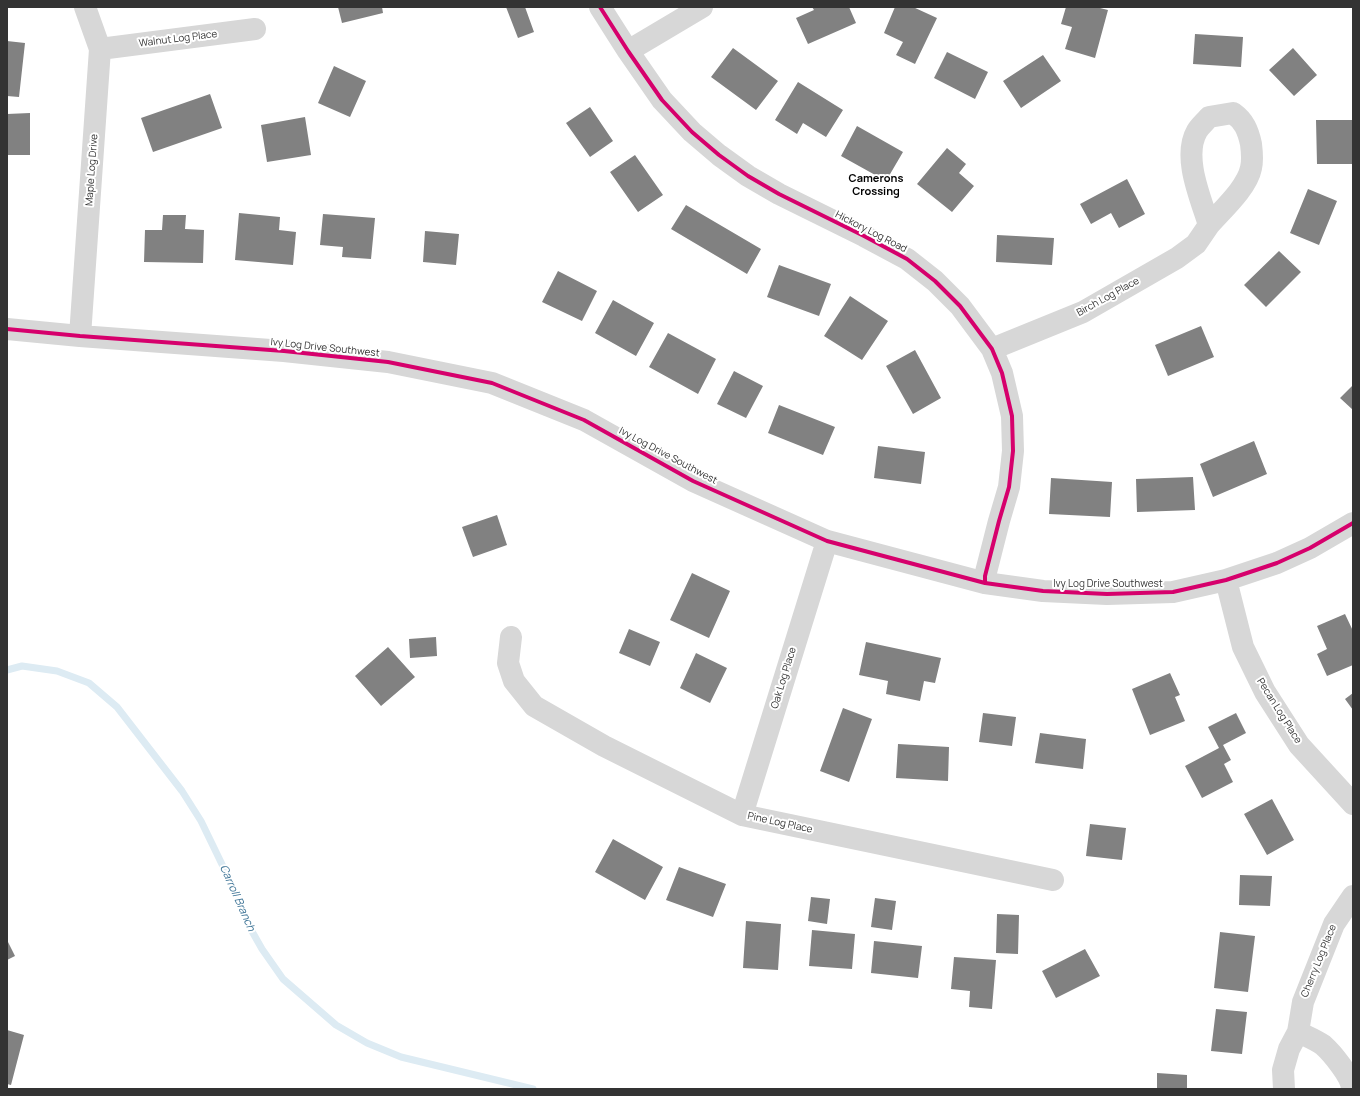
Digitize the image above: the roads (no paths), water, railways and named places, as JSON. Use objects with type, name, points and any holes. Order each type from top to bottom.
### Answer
[{"type":"street","name":"Maple Log Drive","points":[[80,336],[100,49],[85,7]]},
{"type":"street","name":"Hickory Log Road","points":[[600,7],[662,100],[692,132],[719,155],[748,176],[779,194],[907,259],[935,281],[960,306],[992,349],[1002,373],[1012,416],[1013,451],[1009,487],[985,576],[986,583]]},
{"type":"street","points":[[628,51],[702,7]]},
{"type":"street","name":"Walnut Log Place","points":[[100,49],[255,29]]},
{"type":"street","name":"Birch Log Place","points":[[992,349],[1083,312],[1177,258],[1196,244],[1209,225]]},
{"type":"street","name":"Ivy Log Drive Southwest","points":[[7,329],[284,351],[380,362],[492,383],[584,420],[693,481],[827,541],[986,583],[1043,591],[1108,594],[1173,592],[1226,580],[1277,562],[1310,548],[1353,523]]},
{"type":"street","name":"Oak Log Place","points":[[742,815],[827,541]]},
{"type":"street","name":"Pecan Log Place","points":[[1226,580],[1243,647],[1265,692],[1299,745],[1353,804]]},
{"type":"street","name":"Pine Log Place","points":[[511,637],[508,663],[514,681],[534,706],[604,746],[742,815],[1053,880]]},
{"type":"street","name":"Cherry Log Place","points":[[1284,1089],[1283,1070],[1289,1049],[1298,1032],[1303,1002],[1334,924],[1353,896]]},
{"type":"street","points":[[1298,1032],[1322,1045],[1341,1065],[1352,1085],[1352,1089]]},
{"type":"waterway","name":"Carroll Branch","points":[[7,670],[22,666],[57,671],[89,683],[117,707],[182,791],[201,821],[232,885],[245,919],[262,949],[283,979],[336,1025],[367,1043],[401,1057],[533,1089]]},
{"type":"district","name":"Camerons Crossing","points":[[876,185]]}]
